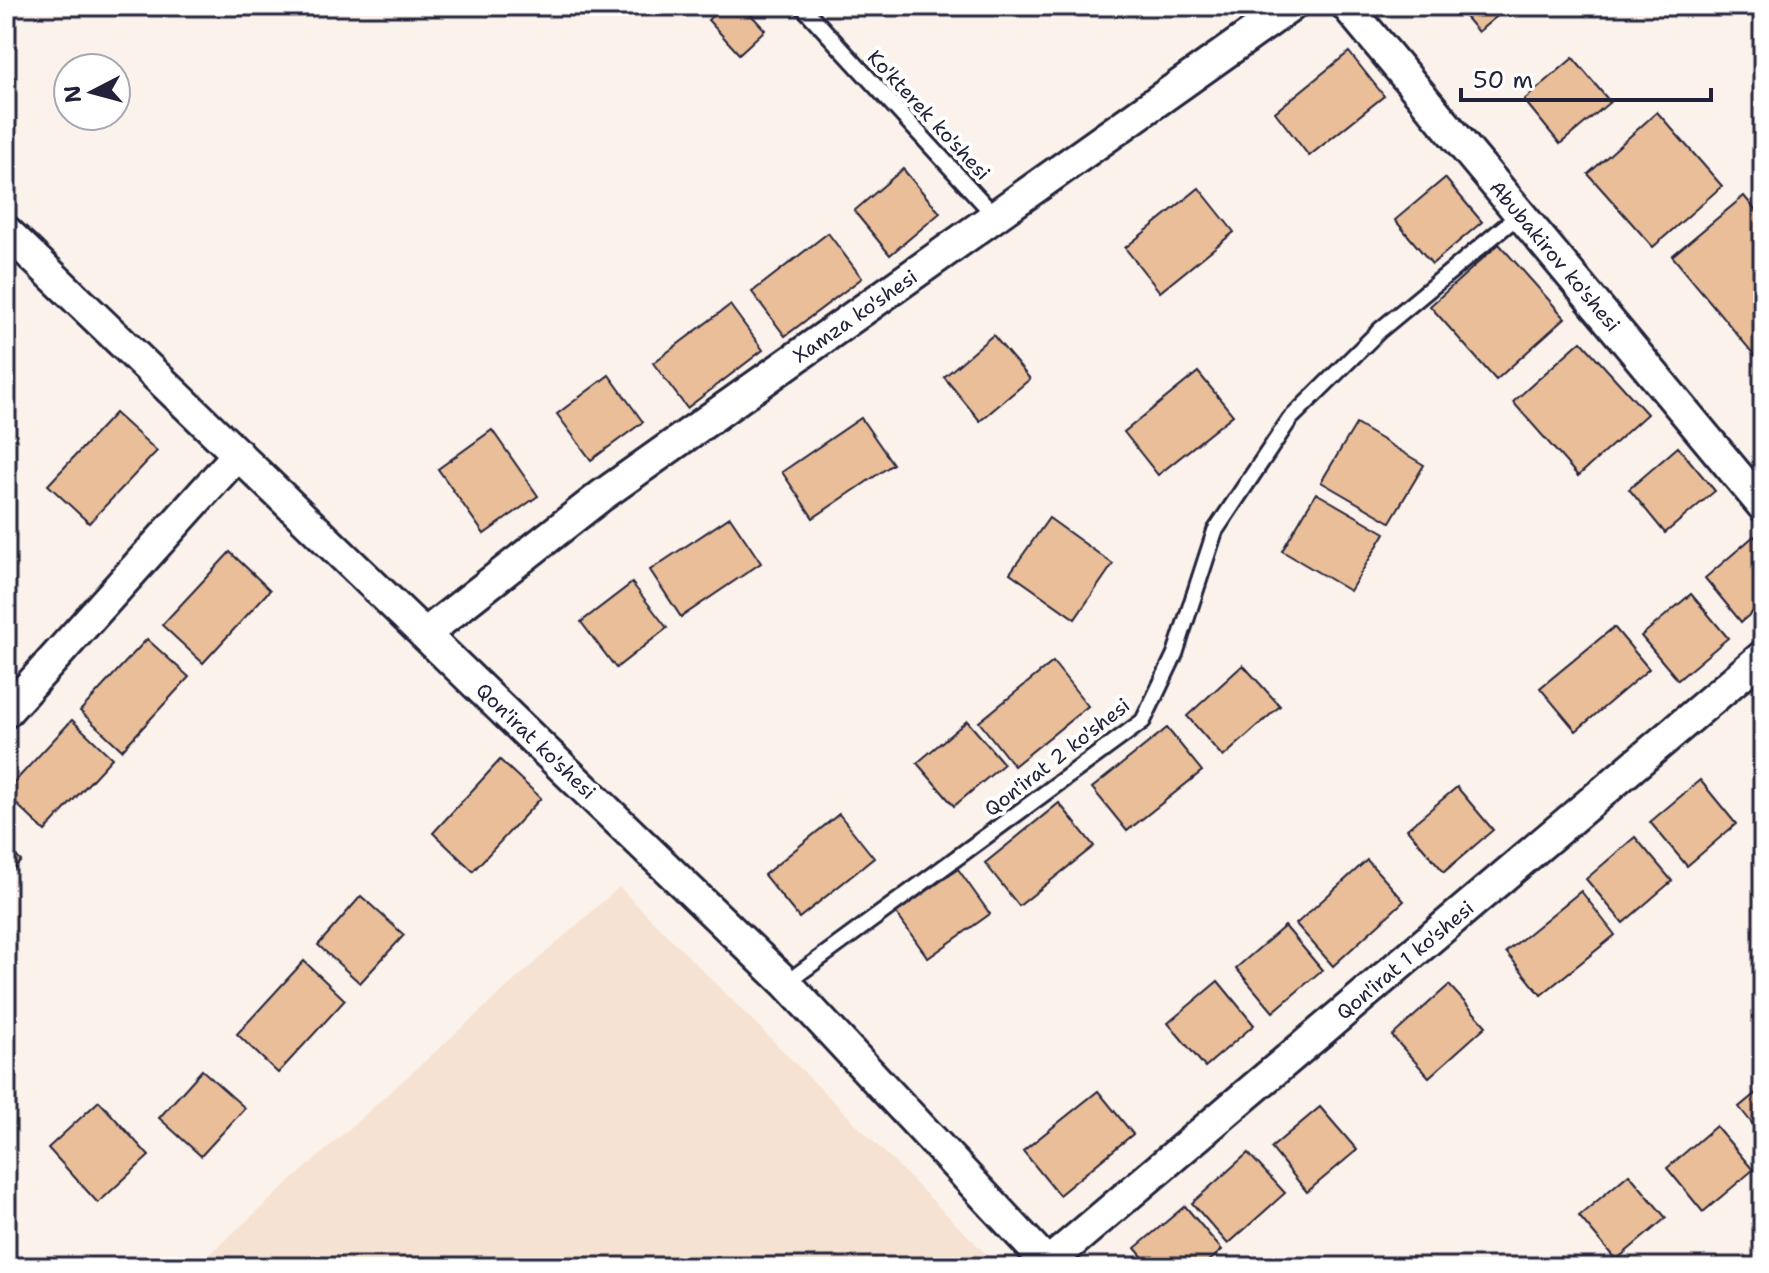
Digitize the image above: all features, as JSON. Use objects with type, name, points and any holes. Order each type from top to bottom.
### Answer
[{"type":"street","name":"Xamza ko'shesi","points":[[425,634],[601,496],[1291,6]]},
{"type":"street","name":"Abubakirov ko'shesi","points":[[1347,6],[1763,506]]},
{"type":"street","name":"Qon'irat ko'shesi","points":[[6,231],[786,983],[1049,1265]]},
{"type":"street","points":[[6,712],[238,454]]},
{"type":"street","name":"Qon'irat 1 ko'shesi","points":[[1049,1265],[1763,656]]},
{"type":"lane","name":"Ko'kterek ko'shesi","points":[[802,6],[995,216]]},
{"type":"lane","name":"Qon'irat 2 ko'shesi","points":[[786,983],[1143,721],[1175,654],[1215,531],[1290,419],[1380,330],[1520,214]]},
{"type":"shaded area","points":[[619,887],[999,1267],[195,1267]]},
{"type":"building","points":[[722,6],[743,6],[765,30],[739,54],[708,20]]},
{"type":"building","points":[[1456,6],[1509,6],[1478,32]]},
{"type":"building","points":[[1349,52],[1384,96],[1309,156],[1275,112]]},
{"type":"building","points":[[1573,58],[1610,102],[1560,144],[1524,100]]},
{"type":"building","points":[[1657,112],[1722,186],[1653,247],[1588,174]]},
{"type":"building","points":[[903,169],[940,213],[890,255],[854,211]]},
{"type":"building","points":[[1445,178],[1482,222],[1432,264],[1395,220]]},
{"type":"building","points":[[1199,188],[1234,232],[1160,292],[1125,248]]},
{"type":"building","points":[[1744,196],[1763,219],[1763,350],[1755,356],[1672,256]]},
{"type":"building","points":[[828,233],[862,278],[785,336],[752,292]]},
{"type":"building","points":[[1499,244],[1565,318],[1496,380],[1430,306]]},
{"type":"building","points":[[730,305],[763,350],[687,408],[653,363]]},
{"type":"building","points":[[993,335],[1030,379],[980,421],[944,377]]},
{"type":"building","points":[[1581,341],[1647,414],[1578,476],[1513,402]]},
{"type":"building","points":[[1198,372],[1233,415],[1158,475],[1124,432]]},
{"type":"building","points":[[609,375],[643,422],[591,460],[557,414]]},
{"type":"building","points":[[115,413],[157,451],[89,523],[48,485]]},
{"type":"building","points":[[861,418],[893,464],[813,518],[782,472]]},
{"type":"building","points":[[1356,424],[1424,465],[1390,522],[1321,482]]},
{"type":"building","points":[[492,430],[538,496],[484,534],[438,469]]},
{"type":"building","points":[[1678,447],[1715,491],[1665,533],[1629,489]]},
{"type":"building","points":[[1316,493],[1385,533],[1350,591],[1282,551]]},
{"type":"building","points":[[730,517],[761,563],[681,617],[650,570]]},
{"type":"building","points":[[1049,518],[1113,564],[1075,619],[1010,573]]},
{"type":"building","points":[[1754,536],[1763,546],[1763,603],[1741,622],[1705,578]]},
{"type":"building","points":[[230,552],[270,590],[203,663],[162,625]]},
{"type":"building","points":[[632,583],[667,628],[616,668],[581,622]]},
{"type":"building","points":[[1691,594],[1728,638],[1678,680],[1641,636]]},
{"type":"building","points":[[1614,627],[1649,669],[1576,731],[1540,688]]},
{"type":"building","points":[[147,639],[189,677],[122,750],[80,711]]},
{"type":"building","points":[[1053,662],[1088,706],[1014,766],[979,722]]},
{"type":"building","points":[[1243,665],[1280,706],[1223,757],[1187,716]]},
{"type":"building","points":[[72,720],[112,758],[45,831],[6,791]]},
{"type":"building","points":[[967,721],[1004,764],[954,806],[917,763]]},
{"type":"building","points":[[1167,728],[1202,771],[1127,831],[1092,788]]},
{"type":"building","points":[[500,760],[541,798],[473,871],[433,833]]},
{"type":"building","points":[[1700,780],[1736,824],[1687,866],[1650,822]]},
{"type":"building","points":[[1457,787],[1493,830],[1444,872],[1407,829]]},
{"type":"building","points":[[1059,803],[1094,846],[1019,906],[985,863]]},
{"type":"building","points":[[839,814],[874,858],[799,918],[764,875]]},
{"type":"building","points":[[1635,837],[1672,881],[1623,923],[1586,879]]},
{"type":"building","points":[[6,847],[21,861],[6,877]]},
{"type":"building","points":[[1367,860],[1404,901],[1333,966],[1296,924]]},
{"type":"building","points":[[958,869],[990,914],[928,958],[896,913]]},
{"type":"building","points":[[1581,891],[1615,935],[1541,995],[1506,952]]},
{"type":"building","points":[[361,896],[404,935],[360,983],[318,945]]},
{"type":"building","points":[[1285,926],[1322,970],[1273,1012],[1236,968]]},
{"type":"building","points":[[304,961],[345,1000],[278,1073],[237,1034]]},
{"type":"building","points":[[1218,981],[1254,1025],[1205,1067],[1168,1023]]},
{"type":"building","points":[[1449,985],[1486,1026],[1429,1077],[1392,1036]]},
{"type":"building","points":[[202,1070],[245,1108],[201,1156],[159,1118]]},
{"type":"building","points":[[1763,1087],[1763,1137],[1739,1107]]},
{"type":"building","points":[[1098,1091],[1133,1134],[1059,1195],[1023,1151]]},
{"type":"building","points":[[99,1101],[149,1156],[98,1203],[48,1148]]},
{"type":"building","points":[[1320,1107],[1357,1150],[1307,1192],[1271,1148]]},
{"type":"building","points":[[1716,1126],[1753,1170],[1703,1212],[1667,1168]]},
{"type":"building","points":[[1248,1153],[1285,1193],[1228,1244],[1192,1203]]},
{"type":"building","points":[[1629,1174],[1666,1218],[1616,1260],[1579,1216]]},
{"type":"building","points":[[1185,1206],[1222,1250],[1202,1267],[1151,1267],[1135,1248]]}]
